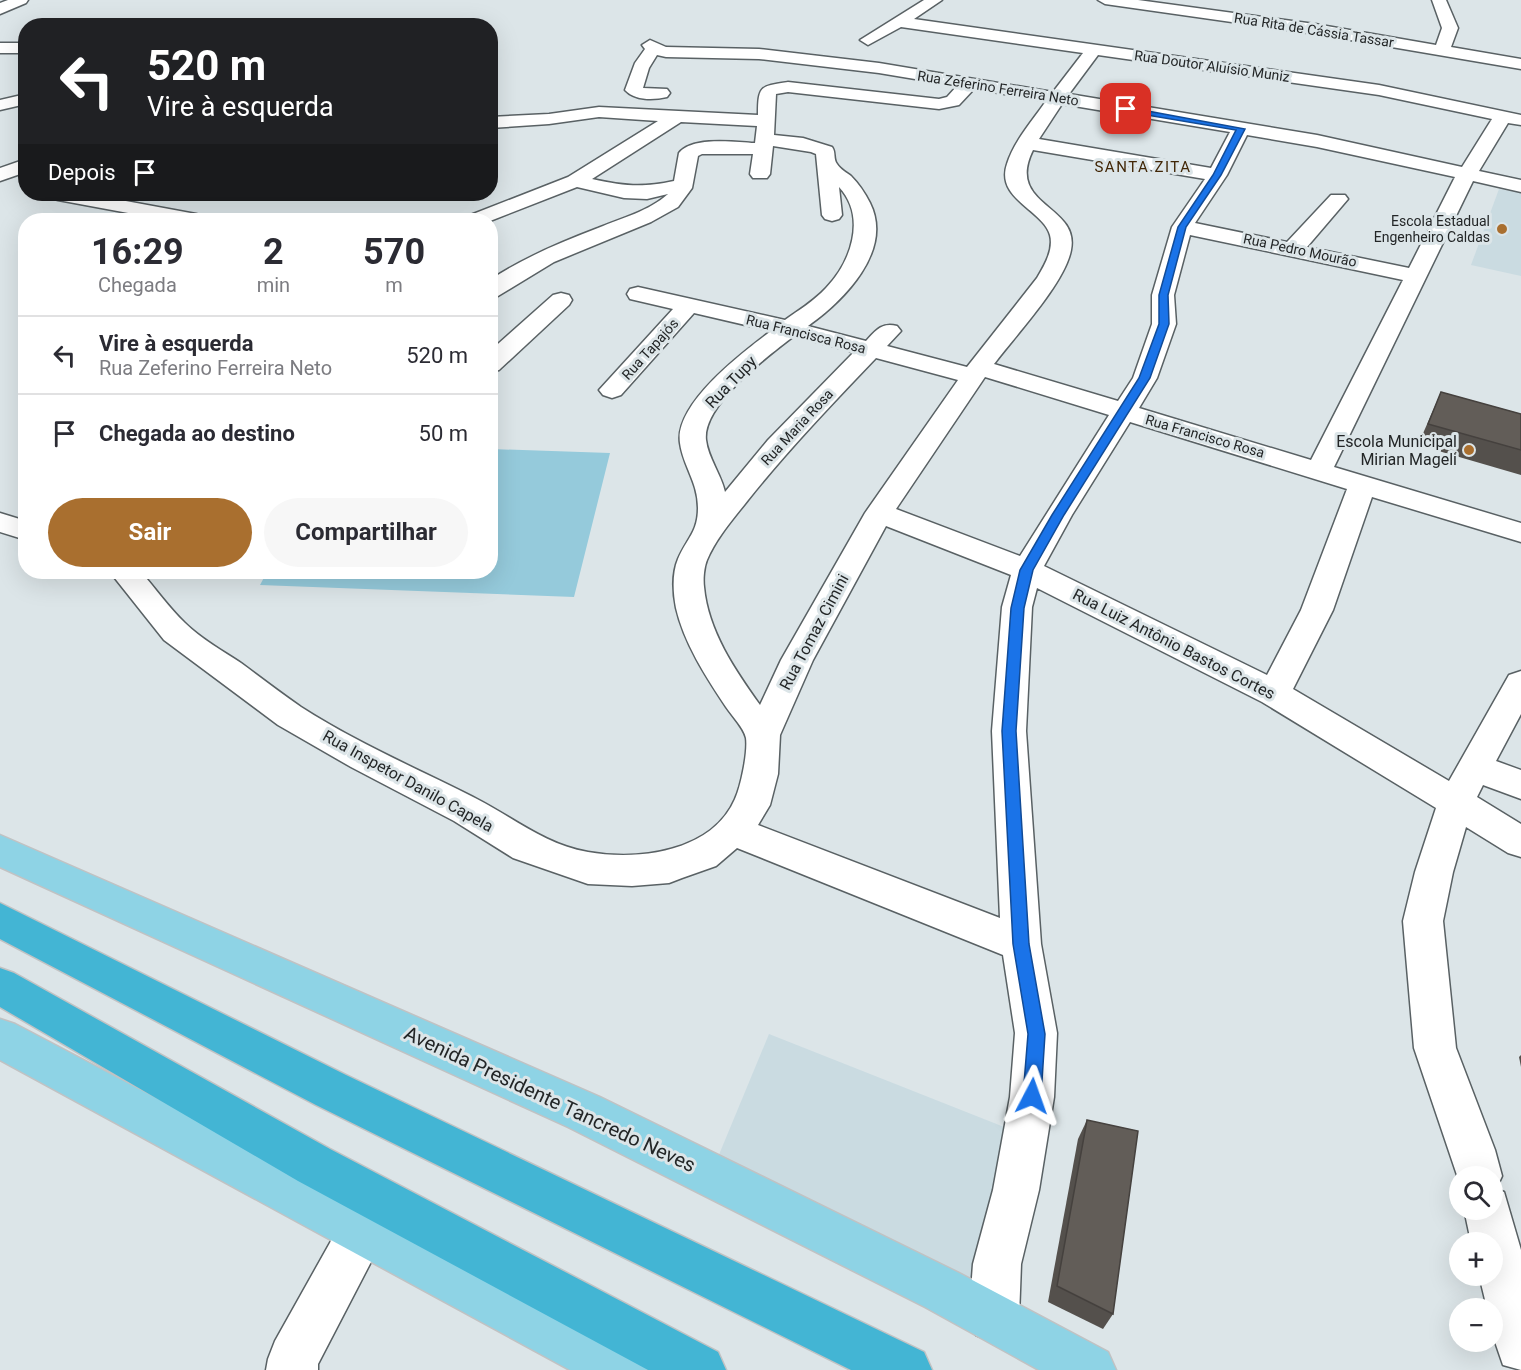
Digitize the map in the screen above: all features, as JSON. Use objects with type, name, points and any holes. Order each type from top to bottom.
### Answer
[{"type":"highway","points":[[0,920],[342,1095],[645,1245],[906,1370]]},
{"type":"highway","points":[[0,986],[314,1165],[700,1370]]},
{"type":"main road","name":"Avenida Presidente Tancredo Neves","points":[[0,850],[584,1112],[993,1317],[1090,1370]]},
{"type":"main road","points":[[0,1038],[621,1370]]},
{"type":"street","points":[[0,9],[21,0]]},
{"type":"street","points":[[868,40],[935,0]]},
{"type":"street","name":"Rua Rita de Cássia Tassar","points":[[1105,0],[1315,29],[1521,64]]},
{"type":"street","points":[[1439,0],[1450,28],[1442,50]]},
{"type":"street","name":"Rua Doutor Aluísio Muniz","points":[[900,22],[1331,82],[1512,118]]},
{"type":"street","points":[[1315,29],[1316,48]]},
{"type":"street","name":"Rua Zeferino Ferreira Neto","points":[[661,93],[641,93],[634,90],[639,68],[652,47],[666,52],[795,57],[970,83],[1317,141],[1466,176],[1521,186]]},
{"type":"street","points":[[0,48],[18,48]]},
{"type":"street","points":[[1094,49],[1027,143],[1217,175]]},
{"type":"street","points":[[1320,65],[1331,82]]},
{"type":"street","points":[[760,174],[767,93],[777,87],[939,104],[953,101],[970,83]]},
{"type":"street","points":[[0,105],[18,101]]},
{"type":"street","points":[[498,122],[549,119],[599,112],[675,118],[765,137]]},
{"type":"street","points":[[493,213],[575,181],[675,118]]},
{"type":"street","points":[[1319,470],[1466,176],[1512,118]]},
{"type":"street","points":[[993,1317],[997,1264],[1016,1190],[1032,1096],[1036,1034],[1021,944],[1009,731],[1017,608],[1027,570],[1058,515],[1145,378],[1164,324],[1163,295],[1182,227],[1217,175],[1241,129]]},
{"type":"street","points":[[498,285],[548,256],[663,206],[679,196],[689,153],[697,148],[765,137]]},
{"type":"street","name":"Rua Tupy","points":[[763,735],[718,670],[694,621],[690,589],[691,564],[710,528],[711,490],[692,439],[694,424],[705,406],[732,377],[789,328],[825,302],[854,267],[863,244],[865,226],[862,208],[854,192],[827,166],[825,151],[816,146],[765,137]]},
{"type":"street","name":"Rua Tomaz Cimini","points":[[733,831],[752,805],[760,774],[763,735],[796,660],[879,513],[976,372],[1047,281],[1056,265],[1061,249],[1060,235],[1053,222],[1022,193],[1016,177],[1016,165],[1027,143]]},
{"type":"street","points":[[827,166],[832,215]]},
{"type":"street","points":[[0,175],[18,168]]},
{"type":"street","points":[[575,181],[624,192],[647,193],[682,185]]},
{"type":"street","points":[[0,183],[18,186]]},
{"type":"street","points":[[1294,248],[1338,199]]},
{"type":"street","points":[[118,201],[167,213]]},
{"type":"street","name":"Rua Pedro Mourão","points":[[1182,227],[1294,248],[1417,276]]},
{"type":"street","name":"Rua Francisca Rosa","points":[[638,294],[789,328],[869,350],[976,372]]},
{"type":"street","points":[[498,358],[561,300]]},
{"type":"street","name":"Rua Tapajós","points":[[612,390],[688,306]]},
{"type":"street","name":"Rua Maria Rosa","points":[[710,528],[777,446],[889,331]]},
{"type":"street","name":"Rua Francisco Rosa","points":[[976,372],[1124,412],[1521,533]]},
{"type":"street","points":[[1274,693],[1317,610],[1362,484]]},
{"type":"street","name":"Rua Luiz Antônio Bastos Cortes","points":[[879,513],[1027,570],[1274,693],[1521,842]]},
{"type":"street","points":[[0,522],[18,528]]},
{"type":"street","name":"Rua Inspetor Danilo Capela","points":[[131,579],[175,632],[290,716],[363,758],[467,811],[526,847],[588,868],[632,870],[669,867],[704,855],[733,831]]},
{"type":"street","points":[[1476,1166],[1435,1048],[1423,921],[1434,872],[1455,804],[1521,683]]},
{"type":"street","points":[[1475,767],[1521,785]]},
{"type":"street","points":[[733,831],[1021,944]]},
{"type":"street","points":[[1490,1220],[1521,1347]]},
{"type":"street","points":[[292,1370],[293,1359],[362,1233]]},
{"type":"shaded area","name":"Escola Estadual Engenheiro Caldas","points":[[1499,189],[1521,193],[1521,276],[1471,265]]},
{"type":"shaded area","points":[[498,449],[610,453],[574,597],[260,585],[263,579],[498,579]]},
{"type":"shaded area","points":[[769,1034],[1037,1140],[989,1312],[706,1186]]},
{"type":"building","points":[[1441,392],[1521,414],[1521,450],[1428,424]]},
{"type":"building","points":[[1087,1120],[1138,1131],[1113,1314],[1057,1286]]},
{"type":"place","name":"Escola Estadual Engenheiro Caldas","points":[[1502,229]]},
{"type":"place","name":"Escola Municipal Mirian Mageli","points":[[1469,450]]},
{"type":"district","name":"SANTA ZITA","points":[[1143,167]]},
{"type":"route","points":[[1032,1096],[1036,1034],[1021,944],[1009,731],[1017,608],[1027,570],[1058,515],[1145,378],[1164,324],[1163,295],[1182,227],[1217,175],[1241,129],[1126,109]]}]
